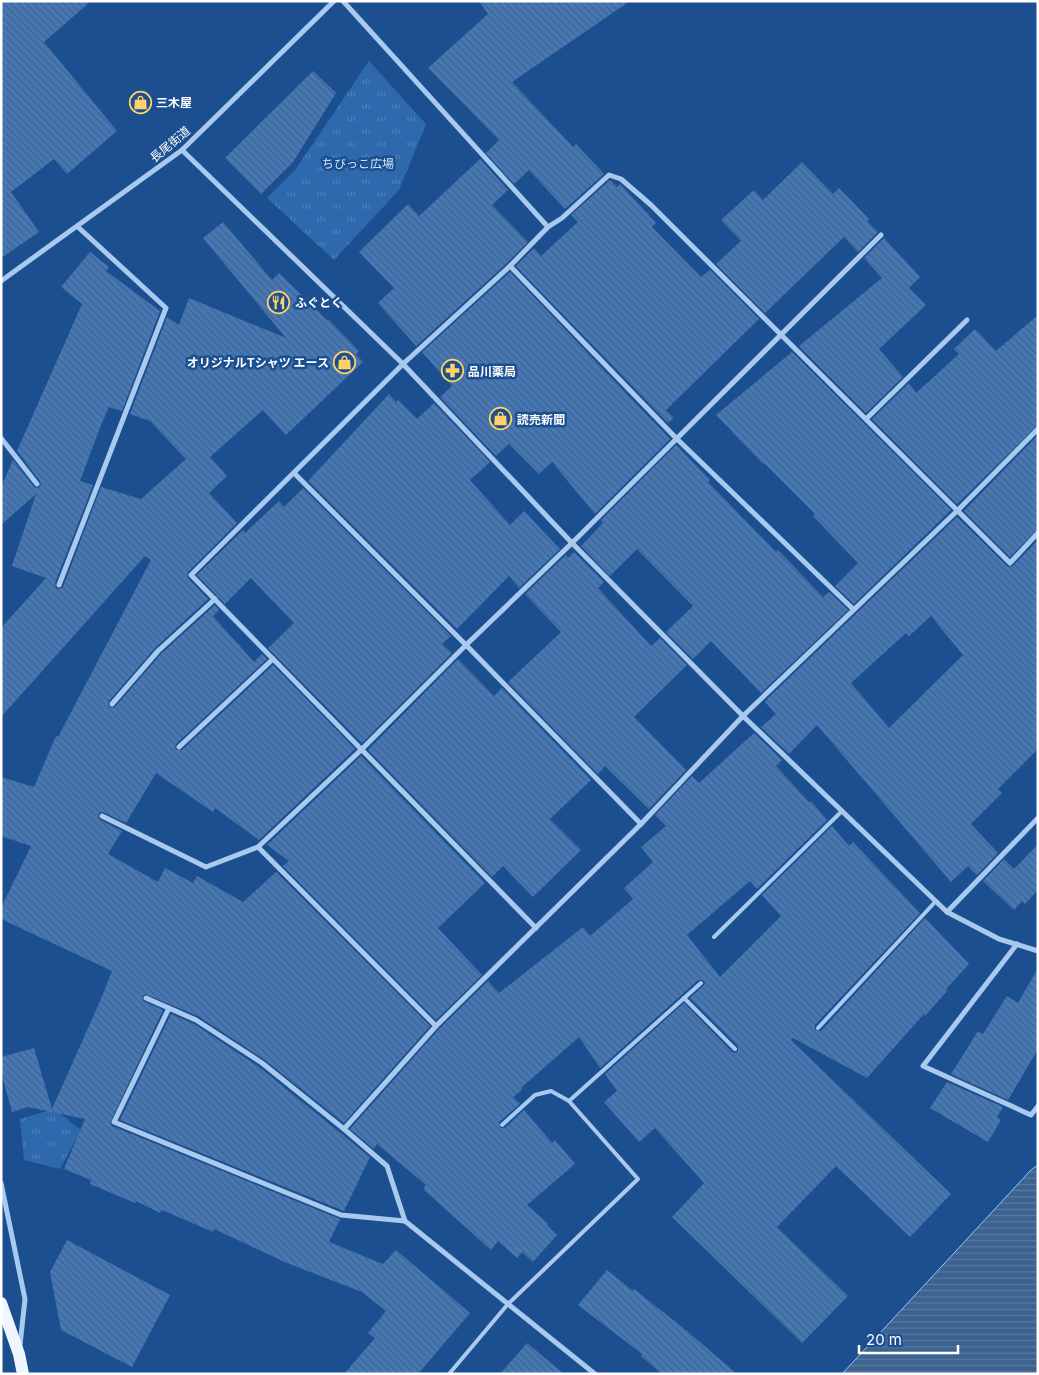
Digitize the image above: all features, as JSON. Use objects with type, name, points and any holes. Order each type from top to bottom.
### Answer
[{"type":"main road","points":[[1,1303],[19,1354],[23,1374]]},
{"type":"street","name":"長尾街道","points":[[1,281],[182,150],[334,1]]},
{"type":"street","points":[[343,1],[548,227]]},
{"type":"street","points":[[182,150],[403,364],[572,543],[743,716],[947,912],[999,939],[1038,951]]},
{"type":"street","points":[[536,928],[191,575],[403,364],[510,266],[548,227],[562,218],[609,175],[621,179],[651,205],[1010,563],[1038,533]]},
{"type":"street","points":[[59,585],[166,308],[78,227]]},
{"type":"street","points":[[102,816],[206,867],[258,847],[361,750],[572,543],[881,235]]},
{"type":"street","points":[[510,266],[676,438],[853,609]]},
{"type":"street","points":[[866,419],[967,320]]},
{"type":"street","points":[[344,1129],[436,1026],[641,824],[743,716],[958,510],[1038,430]]},
{"type":"street","points":[[1,438],[37,484]]},
{"type":"street","points":[[294,473],[641,824]]},
{"type":"street","points":[[112,704],[158,651],[215,599]]},
{"type":"street","points":[[179,747],[273,659]]},
{"type":"street","points":[[947,912],[1038,818]]},
{"type":"street","points":[[258,847],[436,1026]]},
{"type":"street","points":[[1017,944],[923,1066],[1031,1115],[1038,1106]]},
{"type":"street","points":[[146,998],[196,1020],[262,1062],[344,1129],[387,1166],[405,1221],[595,1374]]},
{"type":"street","points":[[169,1008],[114,1122],[341,1215],[405,1221]]},
{"type":"street","points":[[1,1183],[25,1299],[19,1354]]},
{"type":"lane","points":[[714,937],[842,812]]},
{"type":"lane","points":[[818,1028],[936,901]]},
{"type":"lane","points":[[569,1101],[701,983]]},
{"type":"lane","points":[[684,998],[735,1049]]},
{"type":"lane","points":[[449,1374],[508,1304],[638,1179],[569,1101],[551,1091],[535,1095],[502,1125]]},
{"type":"green space","name":"ちびっこ広場","points":[[369,61],[426,124],[399,190],[334,260],[267,198],[295,170]]},
{"type":"green space","points":[[54,1109],[81,1130],[60,1169],[24,1160],[20,1119]]},
{"type":"shaded area","points":[[1038,1165],[1038,1374],[842,1374],[1031,1170]]},
{"type":"building","points":[[1,1],[91,1],[44,42],[117,131],[67,174],[54,159],[11,192],[39,232],[1,258]]},
{"type":"building","points":[[479,1],[630,1],[512,82],[573,147],[576,144],[604,174],[565,209],[529,170],[514,184],[486,153],[499,140],[428,68],[488,14]]},
{"type":"building","points":[[313,71],[336,93],[293,162],[261,194],[225,158]]},
{"type":"building","points":[[480,159],[508,190],[492,205],[528,242],[416,346],[378,303],[394,288],[359,252],[408,204],[419,216]]},
{"type":"building","points":[[802,162],[833,194],[839,188],[869,219],[867,221],[878,232],[858,252],[844,237],[765,313],[716,264],[741,241],[721,220],[754,190],[763,200]]},
{"type":"building","points":[[610,180],[617,187],[620,184],[623,187],[656,223],[652,227],[701,277],[710,270],[759,319],[666,410],[674,418],[668,423],[516,266],[534,248],[541,256],[578,222],[571,215]]},
{"type":"building","points":[[223,222],[272,280],[279,273],[359,351],[356,354],[363,362],[286,435],[263,410],[210,457],[227,476],[209,493],[237,523],[187,573],[188,578],[208,599],[155,648],[109,701],[108,705],[111,708],[115,707],[161,654],[215,605],[219,610],[213,616],[254,662],[262,654],[267,659],[176,744],[176,750],[182,750],[273,665],[355,749],[259,840],[215,808],[213,812],[156,773],[126,823],[103,812],[99,813],[98,817],[100,820],[122,831],[108,854],[158,882],[165,868],[193,883],[197,876],[243,902],[276,872],[430,1026],[344,1123],[265,1060],[198,1016],[145,994],[142,997],[143,1001],[163,1010],[110,1123],[112,1126],[340,1219],[329,1242],[383,1264],[396,1250],[470,1313],[418,1374],[344,1374],[375,1338],[368,1333],[386,1311],[362,1292],[287,1263],[214,1229],[213,1232],[162,1210],[160,1213],[136,1201],[135,1203],[90,1184],[91,1180],[64,1169],[85,1119],[28,1107],[12,1112],[1,1072],[1,1057],[34,1048],[52,1109],[112,971],[1,919],[1,908],[31,846],[1,836],[1,777],[34,787],[56,736],[58,737],[151,560],[145,556],[1,717],[1,628],[46,578],[12,566],[36,494],[1,525],[1,487],[13,460],[34,487],[38,488],[41,485],[17,451],[82,304],[61,287],[90,252],[109,267],[106,271],[160,311],[122,411],[109,407],[101,425],[80,481],[93,485],[55,583],[56,588],[60,589],[63,587],[101,487],[141,499],[186,459],[150,421],[130,414],[167,317],[179,325],[189,298],[286,338],[203,238]]},
{"type":"building","points":[[884,238],[920,277],[909,288],[926,305],[879,349],[903,377],[866,413],[799,346],[882,278],[864,258]]},
{"type":"building","points":[[510,272],[670,439],[595,514],[552,462],[539,474],[509,444],[496,456],[440,397],[452,386],[422,352]]},
{"type":"building","points":[[1038,315],[1038,425],[957,504],[872,419],[909,383],[916,393],[959,354],[954,349],[975,329],[996,351]]},
{"type":"building","points":[[792,352],[951,510],[854,604],[835,586],[858,563],[813,516],[815,514],[716,415]]},
{"type":"building","points":[[389,394],[396,402],[398,400],[417,419],[434,403],[490,462],[470,480],[510,525],[524,511],[560,549],[519,588],[509,576],[457,629],[308,481]]},
{"type":"building","points":[[1038,435],[1038,529],[1010,557],[964,511]]},
{"type":"building","points":[[676,445],[710,480],[708,482],[776,552],[778,550],[823,597],[829,592],[848,610],[761,693],[711,641],[693,659],[666,632],[693,606],[637,549],[610,576],[581,546],[603,523],[601,520]]},
{"type":"building","points":[[303,488],[451,636],[442,644],[452,653],[362,743],[268,648],[294,623],[251,578],[225,604],[197,575],[243,530],[245,533],[279,501],[284,507]]},
{"type":"building","points":[[957,517],[1008,567],[1013,566],[1038,540],[1038,749],[998,789],[1002,793],[971,824],[998,853],[977,875],[968,866],[951,882],[817,725],[789,754],[761,727],[776,714],[765,702]],"holes":[[[931,616],[963,655],[889,728],[851,683],[906,633],[909,636]]]},
{"type":"building","points":[[574,552],[604,582],[598,588],[651,646],[660,638],[687,665],[634,717],[686,770],[649,809],[605,766],[598,774],[508,682],[561,632],[525,594],[566,555],[568,558]]},
{"type":"building","points":[[458,659],[494,696],[502,688],[591,780],[550,819],[581,850],[533,897],[503,866],[492,877],[368,750]]},
{"type":"building","points":[[754,733],[782,760],[776,766],[827,820],[757,889],[750,881],[687,935],[720,977],[781,916],[762,895],[832,826],[849,846],[853,842],[920,913],[815,1025],[815,1030],[821,1031],[925,918],[969,964],[925,1016],[924,1014],[867,1078],[793,1038],[791,1040],[951,1194],[910,1237],[836,1166],[777,1227],[848,1296],[802,1343],[672,1217],[704,1183],[655,1128],[639,1142],[604,1102],[617,1091],[605,1074],[684,1003],[732,1052],[738,1051],[738,1046],[690,998],[704,985],[703,980],[698,980],[600,1068],[579,1037],[513,1097],[520,1104],[499,1122],[500,1128],[505,1128],[524,1110],[552,1143],[555,1140],[575,1164],[527,1205],[557,1235],[533,1262],[522,1252],[517,1258],[498,1241],[491,1250],[423,1189],[426,1185],[377,1144],[374,1149],[350,1129],[439,1029],[488,981],[499,993],[583,927],[590,936],[633,899],[624,888],[653,862],[641,847],[666,826],[655,815],[692,776],[699,783]]},
{"type":"building","points":[[361,756],[485,883],[438,928],[482,975],[436,1020],[283,866],[289,861],[267,845]]},
{"type":"building","points":[[1038,844],[1038,890],[1025,904],[1022,901],[1014,910],[983,881],[1004,859],[1014,869]]},
{"type":"building","points":[[1038,968],[1038,1049],[1008,1100],[951,1074],[978,1031],[983,1034],[1007,996],[1018,1003]]},
{"type":"building","points":[[171,1014],[194,1024],[259,1067],[370,1157],[344,1211],[120,1120]]},
{"type":"building","points":[[947,1082],[1003,1107],[997,1117],[1001,1120],[988,1142],[930,1108]]},
{"type":"building","points":[[67,1240],[170,1295],[132,1367],[61,1330],[50,1272]]},
{"type":"building","points":[[607,1270],[687,1331],[737,1374],[662,1374],[641,1356],[642,1354],[578,1305]]},
{"type":"building","points":[[527,1343],[564,1374],[500,1374]]},
{"type":"place","name":"三木屋","points":[[140,102]]},
{"type":"place","name":"ふぐとく","points":[[279,302]]},
{"type":"place","name":"オリジナルTシャツ エース","points":[[345,362]]},
{"type":"place","name":"品川薬局","points":[[452,371]]},
{"type":"place","name":"読売新聞","points":[[501,419]]}]
